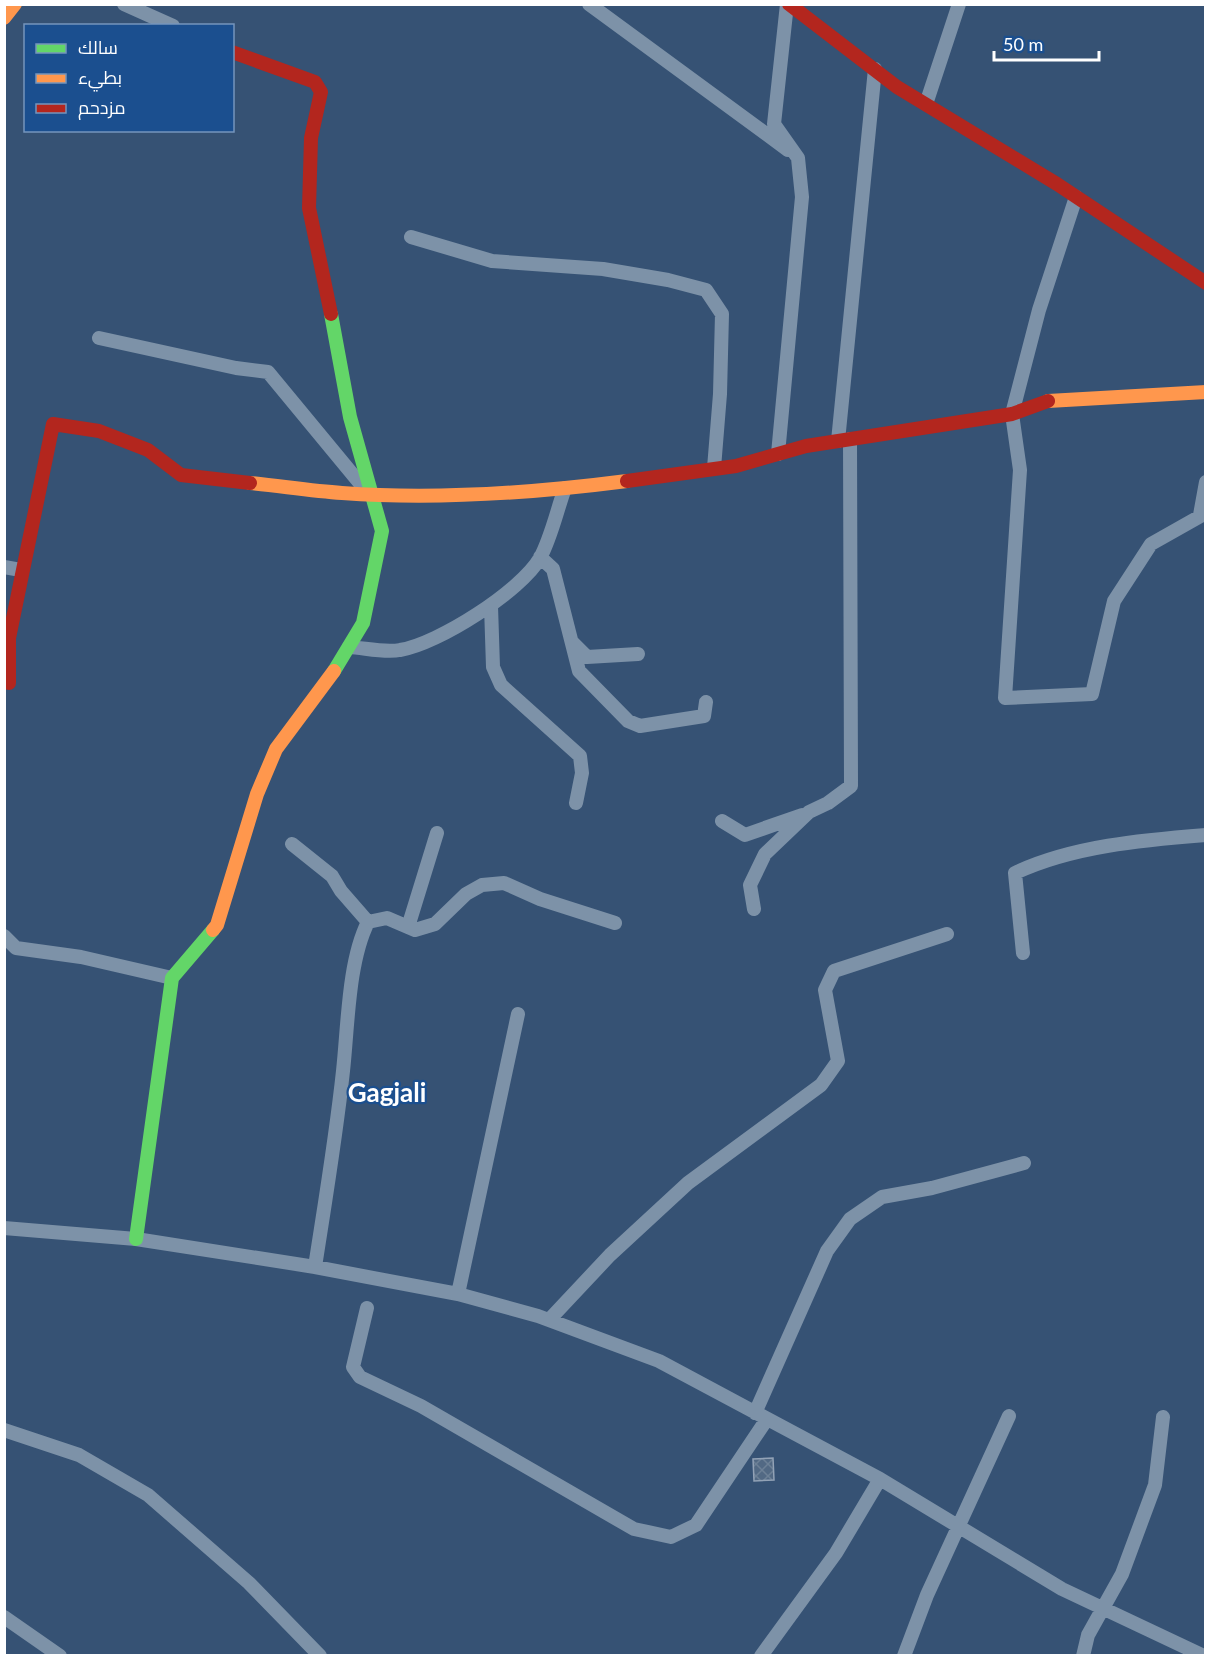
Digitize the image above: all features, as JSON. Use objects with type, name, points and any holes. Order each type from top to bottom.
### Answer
[{"type":"street","points":[[4,18],[15,4]]},
{"type":"street","points":[[124,4],[169,24]]},
{"type":"street","points":[[589,4],[798,158]]},
{"type":"street","points":[[778,454],[802,197],[798,158],[774,123],[788,4]]},
{"type":"street","points":[[788,4],[926,104],[1077,197],[1206,283]]},
{"type":"street","points":[[926,104],[958,4]]},
{"type":"street","points":[[136,1239],[162,1064],[172,978],[217,925],[257,794],[276,749],[349,647],[363,623],[382,531],[350,417],[340,355],[309,208],[312,138],[321,92],[315,82],[234,53]]},
{"type":"street","points":[[722,821],[745,835],[809,812],[828,803],[851,786],[844,440],[875,69]]},
{"type":"street","points":[[1077,197],[1039,310],[1012,414],[1020,470],[1005,698],[1092,694],[1114,601],[1151,544],[1203,514],[1206,483]]},
{"type":"street","points":[[411,237],[492,261],[603,269],[668,280],[706,290],[722,314],[714,468]]},
{"type":"street","points":[[99,339],[236,368],[268,372],[370,493]]},
{"type":"street","points":[[9,683],[9,638],[21,570],[53,424],[99,431],[148,450],[181,475],[370,493],[476,494],[565,488],[736,466],[778,454],[844,440],[1012,414],[1043,401],[1206,392]]},
{"type":"street","points":[[349,647],[400,650],[439,635],[491,606],[522,581],[540,557],[565,488]]},
{"type":"street","points":[[540,557],[553,569],[579,671],[634,723],[640,726],[704,716],[706,702]]},
{"type":"street","points":[[4,567],[21,570]]},
{"type":"street","points":[[491,606],[493,667],[501,685],[580,756],[582,773],[576,803]]},
{"type":"street","points":[[573,643],[587,657],[638,654]]},
{"type":"street","points":[[754,909],[750,885],[765,854],[809,812]]},
{"type":"street","points":[[408,927],[437,833]]},
{"type":"street","points":[[1023,953],[1015,873],[1038,862],[1094,850],[1206,835]]},
{"type":"street","points":[[292,844],[332,876],[341,891],[368,922]]},
{"type":"street","points":[[368,922],[387,918],[415,930],[435,924],[466,894],[482,885],[504,883],[540,899],[615,923]]},
{"type":"street","points":[[315,1267],[338,1117],[355,969],[362,935],[368,922]]},
{"type":"street","points":[[549,1320],[610,1255],[688,1183],[821,1085],[838,1061],[825,990],[834,971],[947,934]]},
{"type":"street","points":[[4,936],[16,948],[81,957],[172,978]]},
{"type":"street","points":[[458,1294],[518,1014]]},
{"type":"street","points":[[366,1308],[352,1367],[360,1377],[421,1406],[633,1528],[671,1537],[696,1525],[761,1416],[827,1251],[850,1219],[882,1197],[932,1188],[1024,1163]]},
{"type":"street","points":[[4,1228],[136,1239],[315,1267],[458,1294],[549,1320],[659,1361],[880,1479],[1062,1588],[1204,1656]]},
{"type":"street","points":[[904,1656],[927,1595],[1009,1416]]},
{"type":"street","points":[[1083,1656],[1088,1635],[1122,1574],[1155,1485],[1163,1417]]},
{"type":"street","points":[[4,1430],[79,1455],[148,1495],[249,1583],[320,1656]]},
{"type":"street","points":[[761,1656],[836,1553],[880,1479]]},
{"type":"street","points":[[4,1617],[60,1656]]},
{"type":"building","points":[[773,1458],[774,1480],[754,1481],[753,1459]]},
{"type":"traffic: fast","points":[[331,314],[350,417],[382,531],[363,623],[334,671]]},
{"type":"traffic: fast","points":[[136,1239],[172,978],[213,930]]},
{"type":"traffic: slow","points":[[4,18],[15,4]]},
{"type":"traffic: slow","points":[[1048,401],[1206,392]]},
{"type":"traffic: slow","points":[[250,483],[330,492],[413,496],[521,492],[627,481]]},
{"type":"traffic: slow","points":[[213,930],[217,925],[257,794],[276,749],[334,671]]},
{"type":"traffic: jam","points":[[789,4],[897,87],[1057,184],[1206,283]]},
{"type":"traffic: jam","points":[[234,53],[315,82],[321,92],[311,138],[309,208],[331,314]]},
{"type":"traffic: jam","points":[[627,481],[736,466],[806,446],[1012,414],[1048,401]]},
{"type":"traffic: jam","points":[[9,683],[9,638],[53,424],[99,431],[148,450],[181,475],[250,483]]},
{"type":"district","name":"Gagjali","points":[[387,1093]]}]
